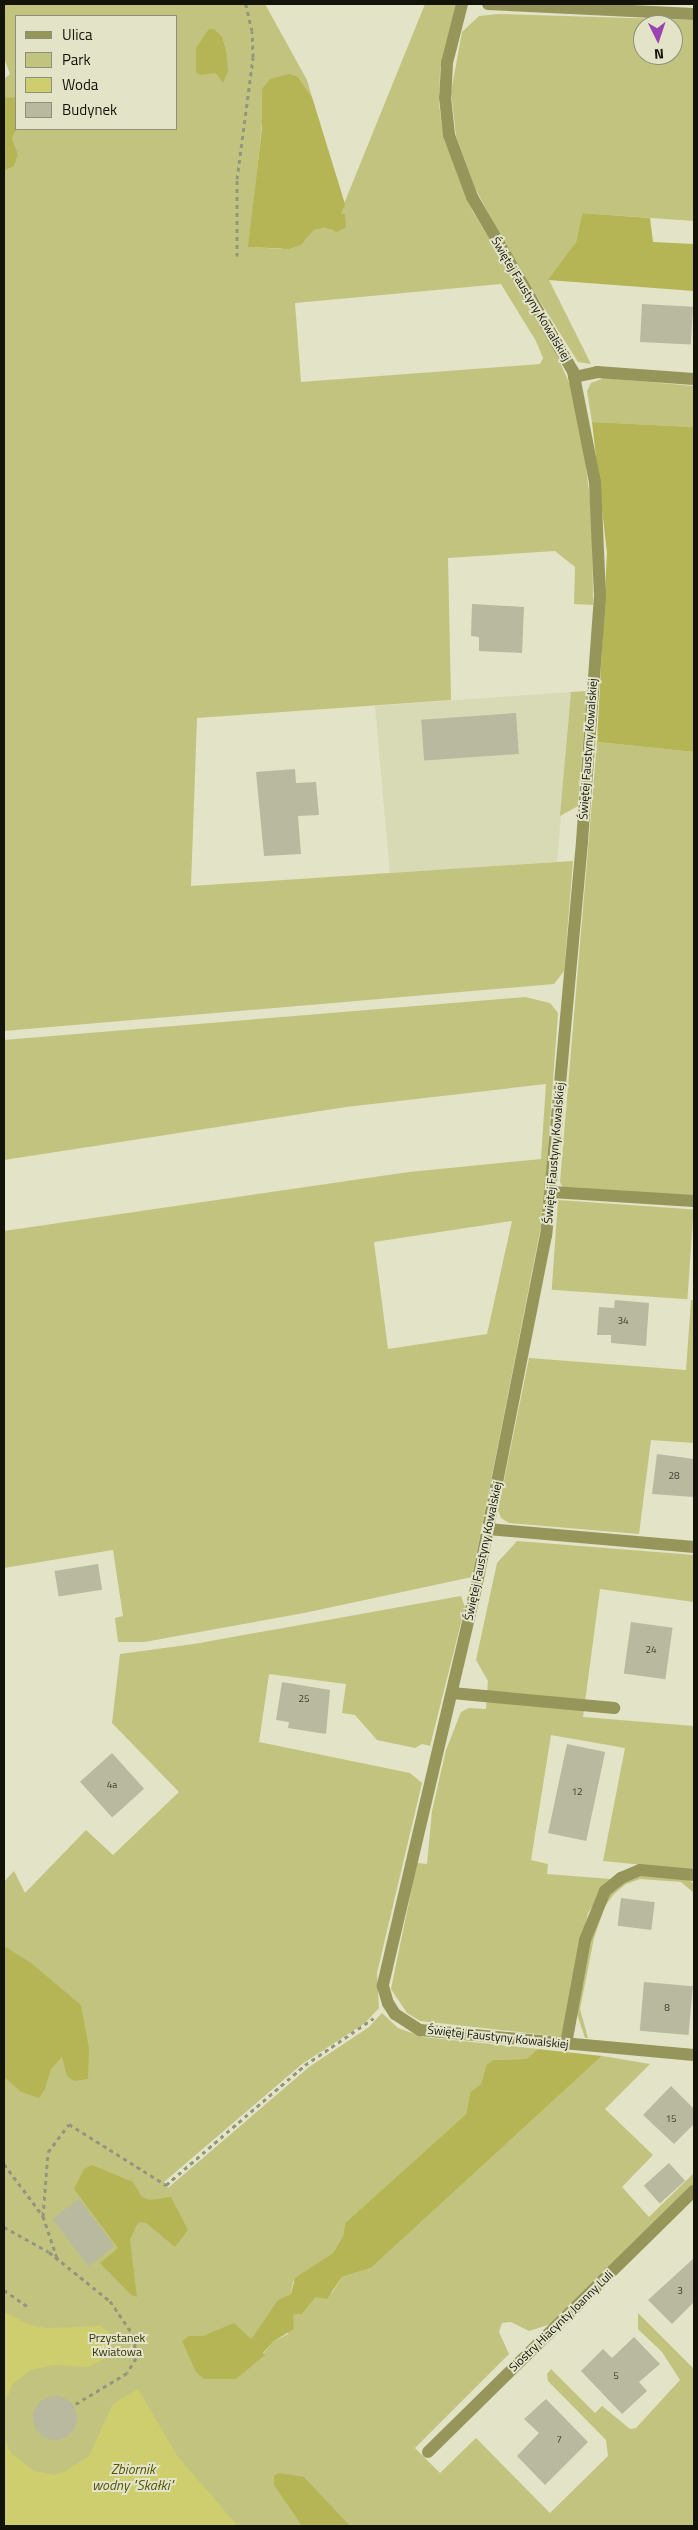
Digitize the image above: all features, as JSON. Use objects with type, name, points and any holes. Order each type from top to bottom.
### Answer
[{"type":"street","name":"Świętej Faustyny Kowalskiej","points":[[462,4],[449,52],[445,87],[453,148],[488,228],[557,340],[574,377],[587,431],[597,501],[600,596],[552,1192],[488,1529],[452,1693],[383,1986],[388,2003],[399,2018],[420,2030],[694,2055]]},
{"type":"street","points":[[488,4],[694,14]]},
{"type":"street","points":[[574,377],[597,372],[694,379]]},
{"type":"street","points":[[552,1192],[694,1201]]},
{"type":"street","points":[[488,1529],[694,1547]]},
{"type":"street","points":[[452,1693],[614,1708]]},
{"type":"street","points":[[566,2044],[586,1934],[605,1891],[621,1878],[640,1870],[694,1875]]},
{"type":"street","name":"Siostry Hiacynty Joanny Luli","points":[[428,2452],[694,2192]]},
{"type":"path","points":[[237,256],[239,163],[253,45],[246,4]]},
{"type":"path","points":[[43,2216],[48,2152],[69,2124],[166,2185],[305,2066],[370,2022],[388,2003]]},
{"type":"path","points":[[4,2164],[43,2216],[57,2259]]},
{"type":"path","points":[[4,2227],[57,2259],[110,2301],[136,2343],[136,2358],[127,2373],[72,2406]]},
{"type":"path","points":[[4,2290],[27,2306]]},
{"type":"shaded area","points":[[209,29],[214,29],[222,37],[226,50],[228,71],[223,83],[216,73],[200,75],[196,72],[196,48]]},
{"type":"shaded area","points":[[289,74],[298,77],[312,97],[345,204],[341,214],[345,214],[346,227],[337,232],[326,228],[314,230],[302,244],[289,249],[248,247],[262,128],[262,89],[270,79]]},
{"type":"shaded area","points":[[4,97],[15,98],[16,130],[12,138],[18,154],[14,166],[4,171]]},
{"type":"shaded area","points":[[582,213],[650,218],[653,242],[694,244],[694,291],[548,280],[576,242]]},
{"type":"shaded area","points":[[592,422],[694,427],[694,752],[597,742],[607,553]]},
{"type":"shaded area","points":[[571,692],[557,862],[390,873],[375,706]]},
{"type":"shaded area","points":[[4,1946],[31,1963],[81,2005],[89,2049],[88,2079],[74,2081],[67,2076],[62,2057],[51,2069],[45,2089],[39,2098],[21,2092],[4,2077]]},
{"type":"shaded area","points":[[538,2049],[602,2056],[371,2268],[342,2277],[327,2299],[316,2297],[302,2314],[293,2315],[294,2329],[274,2341],[263,2353],[265,2355],[236,2379],[204,2379],[196,2372],[182,2341],[189,2336],[203,2336],[234,2323],[251,2339],[278,2300],[291,2294],[295,2278],[333,2253],[343,2236],[345,2223],[466,2114],[470,2092],[481,2084],[486,2065],[493,2060],[526,2059]]},
{"type":"shaded area","points":[[92,2165],[133,2182],[142,2197],[150,2200],[171,2197],[188,2230],[175,2247],[146,2223],[140,2222],[136,2226],[130,2240],[137,2297],[131,2295],[100,2263],[118,2248],[74,2189],[84,2169]]},
{"type":"shaded area","points":[[279,2473],[304,2477],[350,2526],[302,2526],[274,2485],[274,2476]]},
{"type":"green space","points":[[4,4],[265,4],[307,80],[312,97],[298,77],[262,89],[264,105],[249,247],[281,249],[306,240],[313,230],[327,228],[333,231],[425,4],[456,4],[440,69],[439,104],[443,133],[472,210],[550,340],[571,387],[584,452],[592,514],[593,605],[574,604],[575,567],[555,551],[448,558],[451,700],[197,718],[191,886],[573,861],[564,971],[554,984],[4,1031],[4,171],[13,166],[18,154],[12,138],[16,130],[178,130],[178,15],[15,15],[15,98],[4,97],[4,79],[10,74],[4,58]],"holes":[[[501,284],[536,341],[543,358],[540,364],[301,382],[295,303]]]},
{"type":"green space","points":[[499,14],[633,18],[633,65],[683,65],[683,20],[694,20],[694,221],[582,213],[576,242],[549,280],[591,364],[578,362],[509,252],[475,188],[456,136],[451,92],[462,32],[479,16]]},
{"type":"green space","points":[[604,378],[694,386],[694,427],[592,422],[587,391],[591,383]]},
{"type":"green space","points":[[587,691],[578,806],[560,816],[571,692]]},
{"type":"green space","points":[[597,742],[694,752],[694,1196],[563,1188],[560,1182]]},
{"type":"green space","points":[[525,997],[550,1003],[558,1013],[543,1216],[472,1577],[304,1613],[144,1642],[118,1642],[115,1618],[123,1616],[113,1550],[4,1568],[4,1231],[409,1172],[541,1159],[546,1084],[346,1107],[4,1160],[4,1040]],"holes":[[[512,1221],[487,1334],[388,1349],[374,1242]]]},
{"type":"green space","points":[[558,1200],[694,1209],[687,1299],[552,1290]]},
{"type":"green space","points":[[691,1300],[694,1300],[694,1443],[651,1440],[639,1534],[509,1523],[501,1518],[498,1510],[529,1358],[686,1370]]},
{"type":"green space","points":[[517,1541],[694,1555],[694,1602],[600,1589],[583,1717],[694,1726],[694,1870],[603,1861],[625,1748],[551,1735],[531,1860],[548,1864],[547,1874],[611,1879],[588,1913],[563,2037],[420,2021],[407,2013],[391,1989],[417,1863],[427,1864],[432,1811],[446,1750],[461,1712],[469,1708],[486,1709],[488,1681],[476,1660],[497,1563]]},
{"type":"green space","name":"Przystanek Kwiatowa","points":[[461,1596],[465,1607],[430,1746],[422,1744],[415,1748],[377,1740],[355,1715],[342,1713],[346,1684],[269,1674],[259,1742],[410,1773],[422,1783],[377,1973],[379,2008],[365,2023],[302,2064],[164,2182],[168,2188],[309,2067],[369,2027],[382,2013],[398,2028],[423,2037],[538,2049],[526,2059],[493,2060],[486,2065],[481,2084],[470,2092],[466,2114],[345,2223],[343,2236],[333,2253],[293,2282],[291,2294],[275,2305],[251,2339],[263,2354],[274,2341],[288,2334],[292,2315],[302,2314],[316,2297],[332,2293],[342,2277],[371,2268],[602,2056],[650,2064],[605,2109],[653,2155],[622,2187],[649,2217],[694,2173],[694,2183],[551,2324],[529,2331],[511,2322],[502,2323],[499,2332],[509,2354],[415,2448],[440,2473],[476,2438],[550,2513],[608,2456],[606,2440],[548,2381],[547,2374],[551,2369],[595,2413],[602,2406],[630,2429],[636,2428],[680,2380],[662,2352],[638,2329],[638,2313],[694,2369],[694,2526],[4,2526],[4,1882],[14,1871],[25,1893],[86,1830],[113,1855],[179,1792],[112,1723],[120,1654],[194,1644]]},
{"type":"green space","points":[[641,1876],[688,1879],[694,1884],[694,1893],[681,1882],[640,1879],[626,1884],[614,1894],[605,1906],[594,1938],[580,2009],[588,2038],[585,2038],[577,2014],[593,1931],[608,1896],[627,1880]]},
{"type":"water","points":[[4,2312],[30,2325],[46,2328],[101,2326],[110,2333],[111,2350],[106,2358],[88,2367],[54,2365],[30,2370],[13,2384],[4,2404]]},
{"type":"water","name":"Zbiornik wodny \"Skałki\"","points":[[138,2389],[178,2457],[238,2526],[4,2526],[4,2438],[11,2453],[34,2471],[55,2475],[64,2472],[89,2456],[113,2404]]},
{"type":"building","points":[[642,304],[693,307],[691,345],[640,342]]},
{"type":"building","points":[[472,604],[524,607],[522,653],[479,651],[479,637],[471,636]]},
{"type":"building","points":[[516,713],[519,754],[424,761],[421,720]]},
{"type":"building","points":[[295,769],[296,783],[316,782],[319,815],[298,816],[301,854],[264,856],[256,772]]},
{"type":"building","points":[[615,1300],[649,1303],[646,1346],[611,1343],[611,1335],[597,1335],[599,1307],[614,1308]]},
{"type":"building","points":[[657,1454],[694,1459],[694,1497],[652,1494]]},
{"type":"building","points":[[98,1564],[102,1590],[59,1597],[55,1571]]},
{"type":"building","points":[[631,1622],[673,1628],[665,1679],[624,1673]]},
{"type":"building","points":[[282,1682],[330,1690],[326,1734],[288,1728],[289,1722],[276,1720]]},
{"type":"building","points":[[567,1744],[605,1752],[586,1841],[548,1833]]},
{"type":"building","points":[[112,1753],[144,1789],[112,1817],[80,1782]]},
{"type":"building","points":[[621,1898],[655,1902],[651,1930],[618,1926]]},
{"type":"building","points":[[644,1982],[693,1986],[689,2035],[640,2031]]},
{"type":"building","points":[[671,2086],[694,2109],[694,2124],[674,2144],[643,2115]]},
{"type":"building","points":[[669,2163],[685,2181],[660,2204],[644,2186]]},
{"type":"building","points":[[79,2199],[115,2246],[88,2266],[53,2219]]},
{"type":"building","points":[[694,2258],[694,2302],[672,2324],[648,2300]]},
{"type":"building","points":[[634,2337],[660,2364],[639,2382],[647,2391],[622,2414],[581,2371],[603,2349],[612,2358]]},
{"type":"building","points":[[51,2396],[59,2396],[71,2402],[77,2418],[71,2434],[59,2440],[51,2440],[39,2434],[33,2422],[33,2414],[39,2402]]},
{"type":"building","points":[[546,2399],[588,2442],[545,2485],[517,2456],[539,2433],[524,2419]]}]
